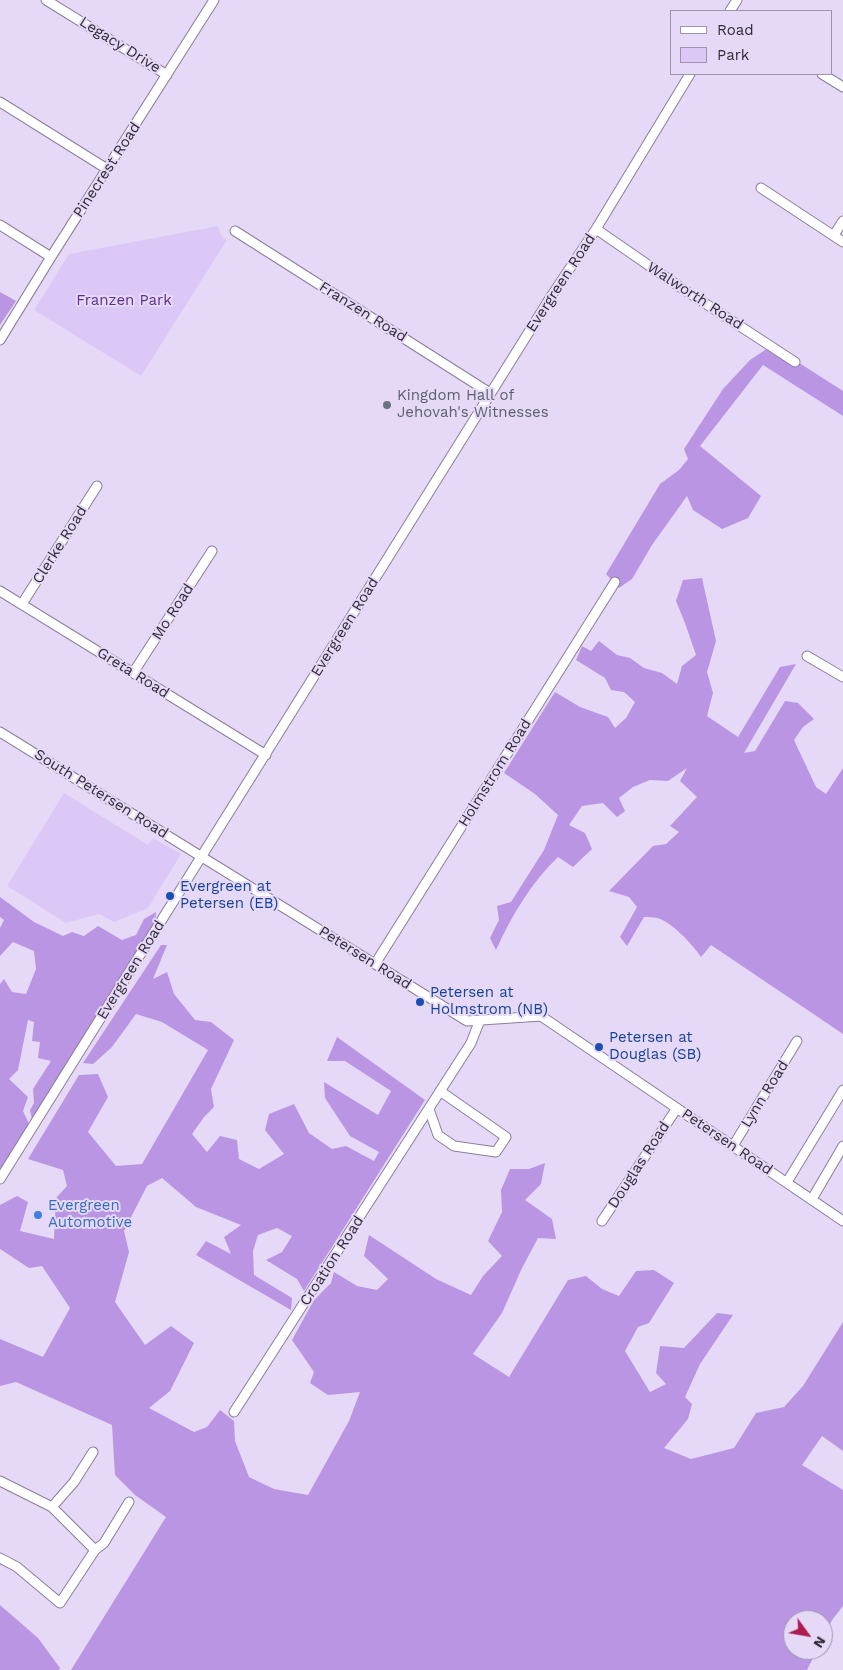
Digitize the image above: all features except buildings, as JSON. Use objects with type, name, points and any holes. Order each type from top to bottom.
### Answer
[{"type":"street","name":"Legacy Drive","points":[[46,0],[167,75]]},
{"type":"street","name":"Pinecrest Road","points":[[0,340],[214,0]]},
{"type":"street","name":"Evergreen Road","points":[[0,1179],[490,394],[596,229],[689,75]]},
{"type":"street","points":[[824,75],[843,87]]},
{"type":"street","points":[[0,102],[107,169]]},
{"type":"street","points":[[761,188],[843,242]]},
{"type":"street","points":[[834,235],[843,221]]},
{"type":"street","points":[[0,225],[51,257]]},
{"type":"street","name":"Walworth Road","points":[[596,229],[680,287],[795,362]]},
{"type":"street","name":"Franzen Road","points":[[235,231],[490,394]]},
{"type":"street","name":"Clerke Road","points":[[22,604],[97,486]]},
{"type":"street","name":"Mo Road","points":[[133,673],[212,551]]},
{"type":"street","name":"Holmstrom Road","points":[[376,964],[615,582]]},
{"type":"street","name":"Greta Road","points":[[0,591],[266,755]]},
{"type":"street","points":[[807,656],[843,678]]},
{"type":"street","name":"South Petersen Road","points":[[0,732],[202,857]]},
{"type":"street","name":"Petersen Road","points":[[202,857],[467,1021],[541,1016],[843,1221]]},
{"type":"street","name":"Croation Road","points":[[234,1412],[471,1043],[480,1020]]},
{"type":"street","name":"Lynn Road","points":[[733,1146],[797,1041]]},
{"type":"street","points":[[786,1182],[843,1090]]},
{"type":"street","points":[[429,1109],[438,1135],[454,1146],[496,1152],[506,1137],[440,1092]]},
{"type":"street","name":"Douglas Road","points":[[602,1222],[677,1108]]},
{"type":"street","points":[[812,1199],[843,1146]]},
{"type":"street","points":[[52,1507],[74,1482],[93,1452]]},
{"type":"street","points":[[0,1481],[52,1507],[95,1550]]},
{"type":"street","points":[[0,1558],[17,1567],[60,1603],[95,1550],[104,1542],[129,1502]]},
{"type":"green space","name":"Franzen Park","points":[[218,226],[221,235],[227,240],[141,376],[34,310],[69,254]]},
{"type":"green space","points":[[64,793],[148,845],[153,838],[181,854],[148,908],[114,922],[99,914],[66,923],[7,886]]},
{"type":"shaded area","points":[[0,292],[16,301],[0,325]]},
{"type":"shaded area","points":[[768,348],[793,359],[843,391],[843,416],[763,365],[700,446],[761,496],[748,518],[722,529],[693,510],[687,496],[652,545],[632,579],[619,588],[606,574],[660,484],[679,470],[688,459],[684,449],[723,389],[750,360]]},
{"type":"shaded area","points":[[702,578],[716,641],[707,672],[713,693],[707,716],[738,737],[780,667],[796,664],[744,753],[755,751],[785,701],[798,703],[814,719],[803,727],[794,740],[816,787],[826,794],[843,768],[843,1034],[711,945],[701,957],[681,934],[663,920],[644,917],[627,946],[620,937],[637,907],[629,897],[609,891],[653,846],[666,844],[679,832],[670,826],[697,797],[680,781],[687,768],[668,781],[650,780],[633,787],[619,798],[625,811],[617,817],[603,803],[582,806],[569,825],[585,833],[592,849],[573,867],[558,857],[523,900],[496,950],[490,938],[499,920],[497,906],[511,902],[544,850],[558,815],[535,794],[504,773],[555,692],[580,707],[608,717],[615,728],[626,718],[635,702],[624,692],[611,690],[605,678],[576,660],[582,646],[591,651],[599,641],[617,655],[630,658],[644,668],[662,673],[677,684],[682,666],[696,655],[676,601],[683,580]]},
{"type":"shaded area","points":[[0,897],[34,922],[63,936],[72,932],[84,936],[98,926],[122,940],[136,935],[144,919],[156,912],[155,925],[32,1119],[30,1110],[34,1103],[33,1089],[51,1061],[38,1058],[40,1042],[32,1041],[34,1022],[28,1020],[18,1070],[9,1079],[28,1097],[23,1111],[29,1124],[0,1172],[0,984],[4,979],[12,992],[26,994],[36,969],[34,951],[13,942],[0,956],[0,928],[4,920],[0,917]]},
{"type":"shaded area","points":[[161,945],[167,945],[153,979],[167,972],[174,994],[195,1020],[211,1022],[234,1040],[211,1089],[214,1107],[192,1134],[207,1152],[220,1136],[237,1140],[239,1159],[259,1169],[284,1154],[265,1130],[269,1114],[294,1104],[309,1133],[332,1149],[346,1146],[374,1161],[379,1152],[350,1136],[325,1098],[324,1082],[378,1115],[391,1091],[345,1061],[327,1061],[337,1037],[425,1100],[304,1291],[297,1279],[266,1260],[282,1252],[292,1236],[277,1228],[258,1235],[253,1251],[254,1275],[292,1298],[291,1310],[196,1255],[206,1241],[231,1254],[224,1237],[241,1225],[196,1207],[162,1178],[147,1186],[124,1231],[129,1252],[115,1302],[145,1345],[171,1326],[194,1343],[170,1391],[149,1408],[194,1432],[207,1427],[220,1410],[234,1421],[235,1441],[249,1477],[274,1489],[308,1495],[349,1421],[360,1392],[328,1395],[310,1383],[314,1372],[292,1340],[314,1300],[331,1283],[334,1272],[357,1286],[377,1290],[388,1279],[364,1256],[369,1235],[436,1279],[471,1295],[483,1276],[502,1256],[488,1241],[502,1212],[501,1190],[510,1169],[529,1169],[545,1163],[541,1184],[525,1200],[552,1219],[556,1239],[538,1238],[502,1313],[473,1354],[509,1377],[568,1280],[586,1276],[602,1289],[619,1296],[636,1271],[654,1270],[674,1283],[649,1323],[638,1327],[625,1351],[650,1392],[666,1384],[656,1373],[660,1346],[684,1348],[717,1313],[733,1315],[700,1364],[685,1397],[692,1404],[688,1419],[664,1448],[691,1459],[734,1448],[756,1413],[784,1407],[803,1386],[843,1322],[843,1451],[822,1436],[802,1465],[843,1490],[843,1606],[833,1619],[833,1610],[783,1610],[783,1660],[812,1660],[807,1670],[71,1670],[166,1517],[135,1495],[115,1475],[112,1425],[16,1382],[0,1386],[0,1339],[43,1357],[70,1308],[42,1266],[29,1268],[0,1249],[0,1205],[17,1196],[28,1202],[20,1231],[54,1239],[56,1198],[67,1186],[63,1170],[28,1159],[79,1075],[98,1074],[108,1097],[88,1132],[116,1166],[142,1164],[208,1050],[162,1022],[136,1014],[112,1047],[93,1064],[83,1063]]},
{"type":"shaded area","points":[[0,1605],[38,1638],[60,1668],[59,1670],[0,1670]]},
{"type":"place","name":"Kingdom Hall of Jehovah's Witnesses","points":[[387,405]]},
{"type":"place","name":"Evergreen at Petersen (EB)","points":[[170,896]]},
{"type":"place","name":"Petersen at Holmstrom (NB)","points":[[420,1002]]},
{"type":"place","name":"Petersen at Douglas (SB)","points":[[599,1047]]},
{"type":"place","name":"Evergreen Automotive","points":[[38,1215]]}]
